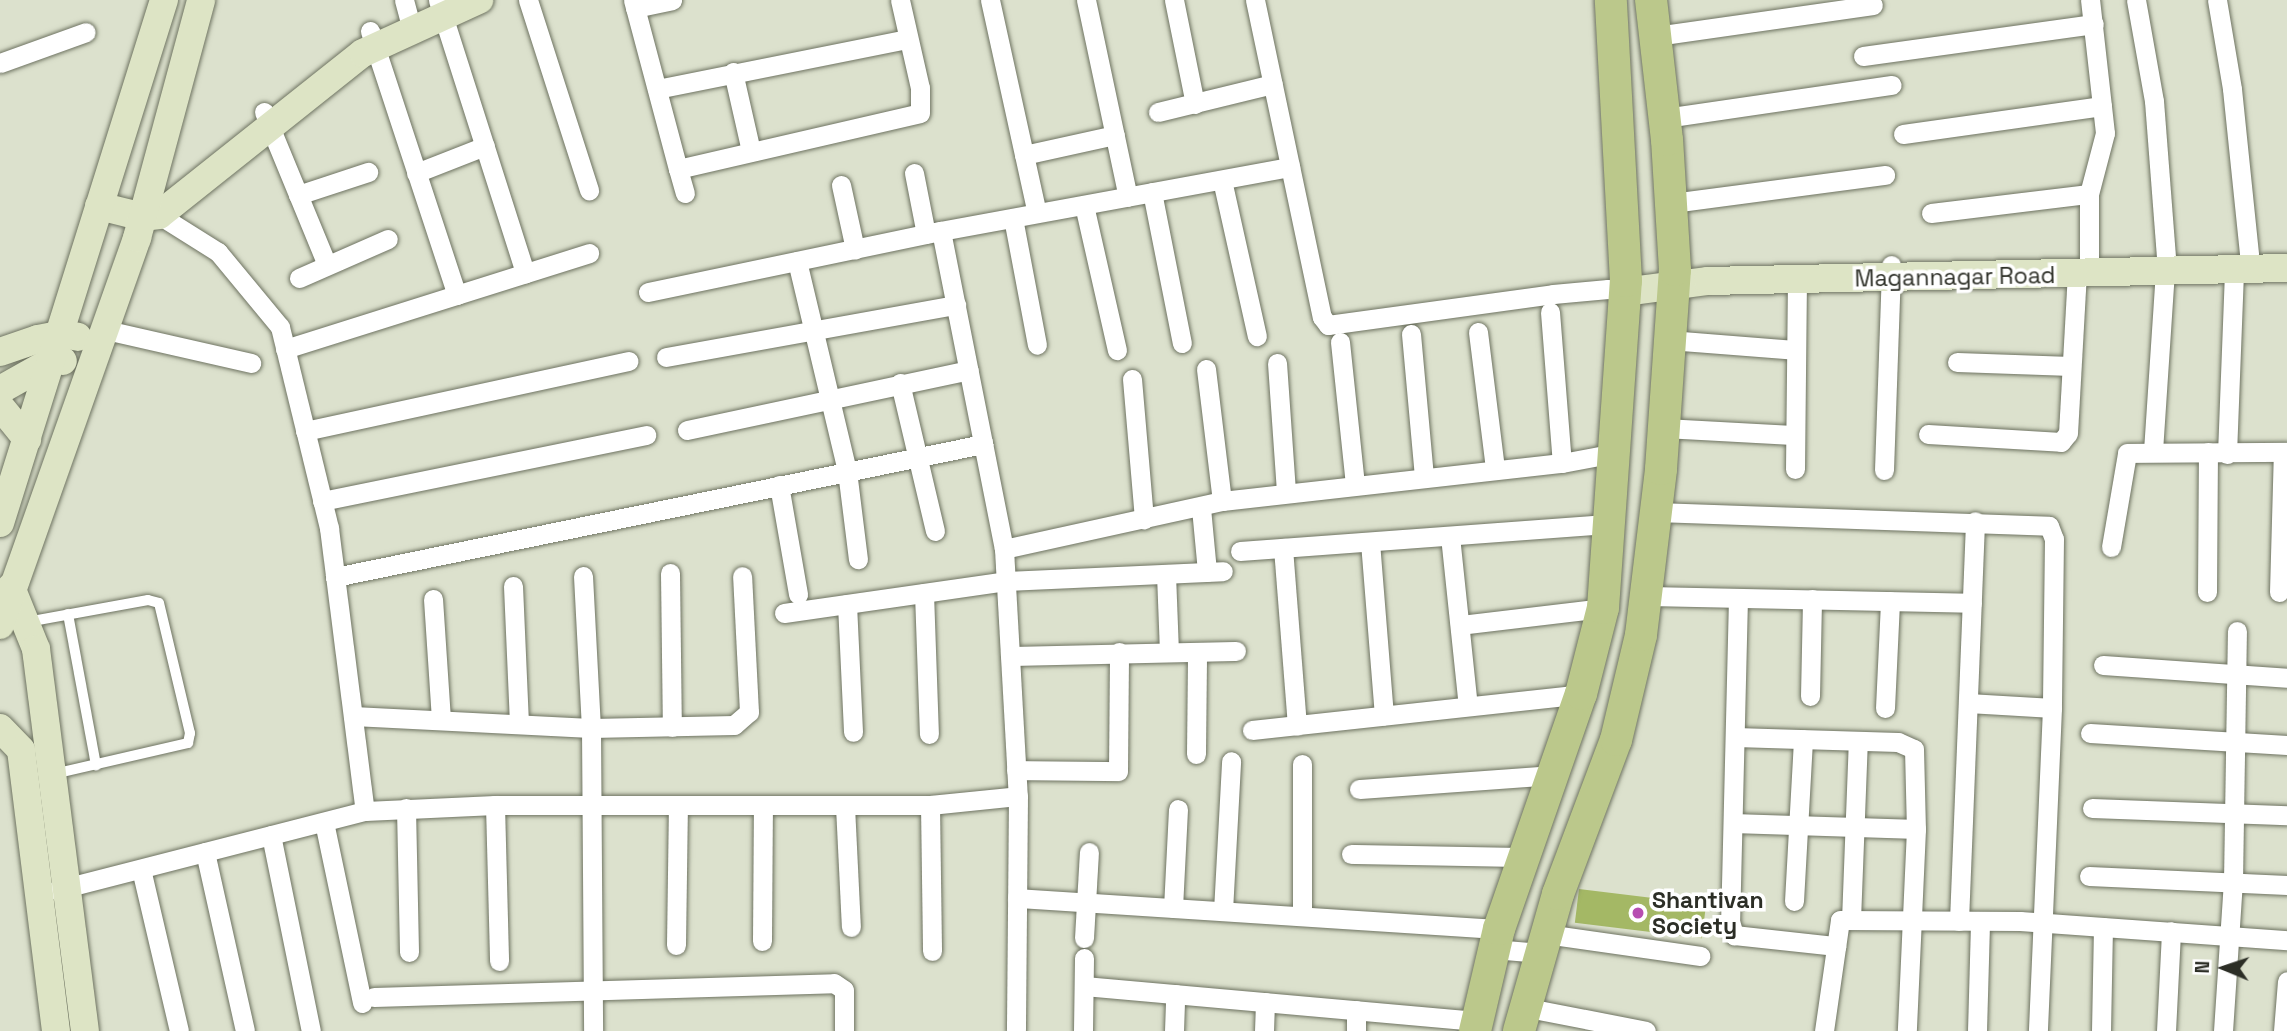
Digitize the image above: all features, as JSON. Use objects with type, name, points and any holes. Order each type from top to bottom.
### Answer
[{"type":"main road","points":[[1476,1026],[1497,939],[1581,694],[1603,608],[1615,453],[1619,287],[1611,0]]},
{"type":"main road","points":[[1521,1019],[1543,944],[1616,740],[1646,596],[1664,428],[1674,276],[1672,203],[1665,118],[1651,0]]},
{"type":"street","points":[[0,523],[59,347],[102,196],[164,0]]},
{"type":"street","points":[[56,1031],[52,774],[36,649],[13,624],[11,587],[150,211],[201,0]]},
{"type":"street","points":[[150,211],[408,13],[440,4],[479,0]]},
{"type":"street","points":[[528,0],[589,190]]},
{"type":"street","points":[[672,0],[634,4],[685,192]]},
{"type":"street","points":[[678,169],[920,113],[920,88],[900,0]]},
{"type":"street","points":[[991,0],[1037,213]]},
{"type":"street","points":[[1086,0],[1128,197]]},
{"type":"street","points":[[1174,0],[1195,104]]},
{"type":"street","points":[[1255,0],[1322,317],[1328,325],[1619,287],[1674,276]]},
{"type":"street","points":[[1927,434],[2061,442],[2068,433],[2071,366],[2085,267],[2089,194],[2105,133],[2091,0]]},
{"type":"street","points":[[2136,0],[2154,101],[2166,264],[2153,451]]},
{"type":"street","points":[[2207,592],[2217,453],[2242,262],[2232,89],[2217,0]]},
{"type":"street","points":[[440,4],[525,273]]},
{"type":"street","points":[[1656,37],[1873,5]]},
{"type":"street","points":[[1863,56],[2094,24]]},
{"type":"street","points":[[0,63],[86,32]]},
{"type":"street","points":[[372,39],[457,295]]},
{"type":"street","points":[[657,89],[907,39]]},
{"type":"street","points":[[733,72],[751,151]]},
{"type":"street","points":[[1157,112],[1273,84]]},
{"type":"street","points":[[1665,118],[1892,85]]},
{"type":"street","points":[[1903,134],[2102,106]]},
{"type":"street","points":[[267,119],[327,265]]},
{"type":"street","points":[[1024,155],[1115,135]]},
{"type":"street","points":[[416,173],[485,146]]},
{"type":"street","points":[[648,292],[933,232],[1290,167]]},
{"type":"street","points":[[298,195],[368,172]]},
{"type":"street","points":[[914,173],[956,304],[1004,549],[1018,796],[1016,1031]]},
{"type":"street","points":[[1672,203],[1885,175]]},
{"type":"street","points":[[1223,180],[1257,336]]},
{"type":"street","points":[[841,186],[855,249]]},
{"type":"street","points":[[1152,192],[1182,343]]},
{"type":"street","points":[[1931,213],[2089,194]]},
{"type":"street","points":[[102,196],[150,211],[218,252],[279,327],[322,501],[335,577],[365,811]]},
{"type":"street","points":[[1084,205],[1117,350]]},
{"type":"street","points":[[1013,218],[1037,345]]},
{"type":"street","points":[[299,278],[388,239]]},
{"type":"street","name":"Magannagar Road","points":[[2242,262],[2287,251]]},
{"type":"street","points":[[285,349],[590,253]]},
{"type":"street","points":[[797,261],[847,471],[858,559]]},
{"type":"street","name":"Magannagar Road","points":[[1674,276],[1797,281],[1984,264],[2085,267],[2242,262],[2287,268]]},
{"type":"street","points":[[1884,470],[1890,272]]},
{"type":"street","name":"Magannagar Road","points":[[1674,276],[1890,272]]},
{"type":"street","points":[[1795,469],[1793,435],[1797,281]]},
{"type":"street","points":[[666,357],[956,304]]},
{"type":"street","points":[[1550,312],[1562,463]]},
{"type":"street","points":[[1478,332],[1495,468]]},
{"type":"street","points":[[1411,334],[1423,476]]},
{"type":"street","points":[[1669,340],[1795,349]]},
{"type":"street","points":[[1340,342],[1355,484]]},
{"type":"street","points":[[59,347],[10,384],[2,349],[59,347],[100,346],[251,363]]},
{"type":"street","points":[[305,431],[629,361]]},
{"type":"street","points":[[1957,362],[2071,366]]},
{"type":"street","points":[[1277,363],[1286,493]]},
{"type":"street","points":[[1206,369],[1222,501]]},
{"type":"street","points":[[687,430],[828,397],[969,370]]},
{"type":"street","points":[[1132,379],[1144,519]]},
{"type":"street","points":[[900,383],[935,531]]},
{"type":"street","points":[[0,406],[27,439]]},
{"type":"street","points":[[1664,428],[1793,435]]},
{"type":"street","points":[[322,501],[646,435]]},
{"type":"street","points":[[335,577],[983,444]]},
{"type":"street","points":[[2111,547],[2123,457],[2134,451],[2285,452],[2278,592]]},
{"type":"street","points":[[1004,549],[1201,508],[1222,501],[1423,476],[1562,463],[1615,453]]},
{"type":"street","points":[[779,485],[798,594]]},
{"type":"street","points":[[784,612],[1006,581],[1215,572],[1201,508]]},
{"type":"street","points":[[1656,512],[2042,523],[2052,532],[2052,708],[2039,1031]]},
{"type":"street","points":[[1959,920],[1975,521]]},
{"type":"street","points":[[1240,551],[1611,524]]},
{"type":"street","points":[[1450,536],[1468,706]]},
{"type":"street","points":[[1370,542],[1384,715]]},
{"type":"street","points":[[1283,548],[1297,725]]},
{"type":"street","points":[[670,573],[672,727]]},
{"type":"street","points":[[1166,574],[1169,652]]},
{"type":"street","points":[[583,576],[591,728],[593,1031]]},
{"type":"street","points":[[353,716],[441,718],[591,728],[734,724],[749,712],[741,576]]},
{"type":"street","points":[[513,586],[519,723]]},
{"type":"street","points":[[924,593],[929,734]]},
{"type":"street","points":[[1646,596],[1972,603]]},
{"type":"street","points":[[1738,598],[1730,921],[1734,935],[1836,946]]},
{"type":"street","points":[[433,599],[441,718]]},
{"type":"street","points":[[1810,696],[1812,600]]},
{"type":"street","points":[[1885,708],[1890,601]]},
{"type":"street","points":[[847,604],[853,732]]},
{"type":"street","points":[[1460,625],[1603,608]]},
{"type":"street","points":[[2223,1031],[2233,882],[2237,631]]},
{"type":"street","points":[[1010,656],[1236,651]]},
{"type":"street","points":[[1016,770],[1118,771],[1119,652]]},
{"type":"street","points":[[1196,754],[1197,653]]},
{"type":"street","points":[[2103,665],[2287,678]]},
{"type":"street","points":[[1252,730],[1581,694]]},
{"type":"street","points":[[1969,703],[2052,708]]},
{"type":"street","points":[[0,728],[21,750],[85,1031]]},
{"type":"street","points":[[2090,733],[2287,745]]},
{"type":"street","points":[[1735,737],[1908,743],[1914,749],[1916,829],[1907,1031]]},
{"type":"street","points":[[1794,901],[1803,739]]},
{"type":"street","points":[[1851,920],[1858,741]]},
{"type":"street","points":[[1223,911],[1231,761]]},
{"type":"street","points":[[1302,764],[1302,916]]},
{"type":"street","points":[[1359,789],[1554,775]]},
{"type":"street","points":[[52,890],[365,811],[495,805],[591,808],[930,805],[1018,796]]},
{"type":"street","points":[[495,805],[499,961]]},
{"type":"street","points":[[930,805],[932,951]]},
{"type":"street","points":[[845,806],[851,927]]},
{"type":"street","points":[[762,941],[763,807]]},
{"type":"street","points":[[407,808],[409,952]]},
{"type":"street","points":[[676,945],[678,808]]},
{"type":"street","points":[[2092,808],[2234,811],[2287,816]]},
{"type":"street","points":[[1173,908],[1178,809]]},
{"type":"street","points":[[324,822],[368,1000],[834,983],[844,990],[844,1031]]},
{"type":"street","points":[[1734,823],[1916,829]]},
{"type":"street","points":[[271,835],[311,1031]]},
{"type":"street","points":[[205,852],[245,1031]]},
{"type":"street","points":[[1083,1031],[1089,852]]},
{"type":"street","points":[[1351,854],[1524,857]]},
{"type":"street","points":[[141,869],[179,1031]]},
{"type":"street","points":[[2089,876],[2287,885]]},
{"type":"street","points":[[1017,898],[1302,916],[1543,944],[1700,956]]},
{"type":"street","points":[[1824,1031],[1840,920],[2044,923],[2287,940]]},
{"type":"street","points":[[1977,1031],[1980,921]]},
{"type":"street","points":[[2101,1031],[2103,927]]},
{"type":"street","points":[[2166,1031],[2171,931]]},
{"type":"street","points":[[2283,1031],[2287,981]]},
{"type":"street","points":[[1083,986],[1356,1010],[1476,1026]]},
{"type":"street","points":[[1174,1031],[1175,994]]},
{"type":"street","points":[[1264,1031],[1265,1002]]},
{"type":"street","points":[[1356,1010],[1356,1031]]},
{"type":"street","points":[[1521,1019],[1646,1031]]},
{"type":"lane","points":[[13,624],[148,600],[159,603],[190,733],[188,743],[52,774]]},
{"type":"lane","points":[[68,614],[96,765]]},
{"type":"building","name":"Shantivan Society","points":[[1579,889],[1706,905],[1702,938],[1575,923]]},
{"type":"place","name":"Shantivan Society","points":[[1638,913]]}]
